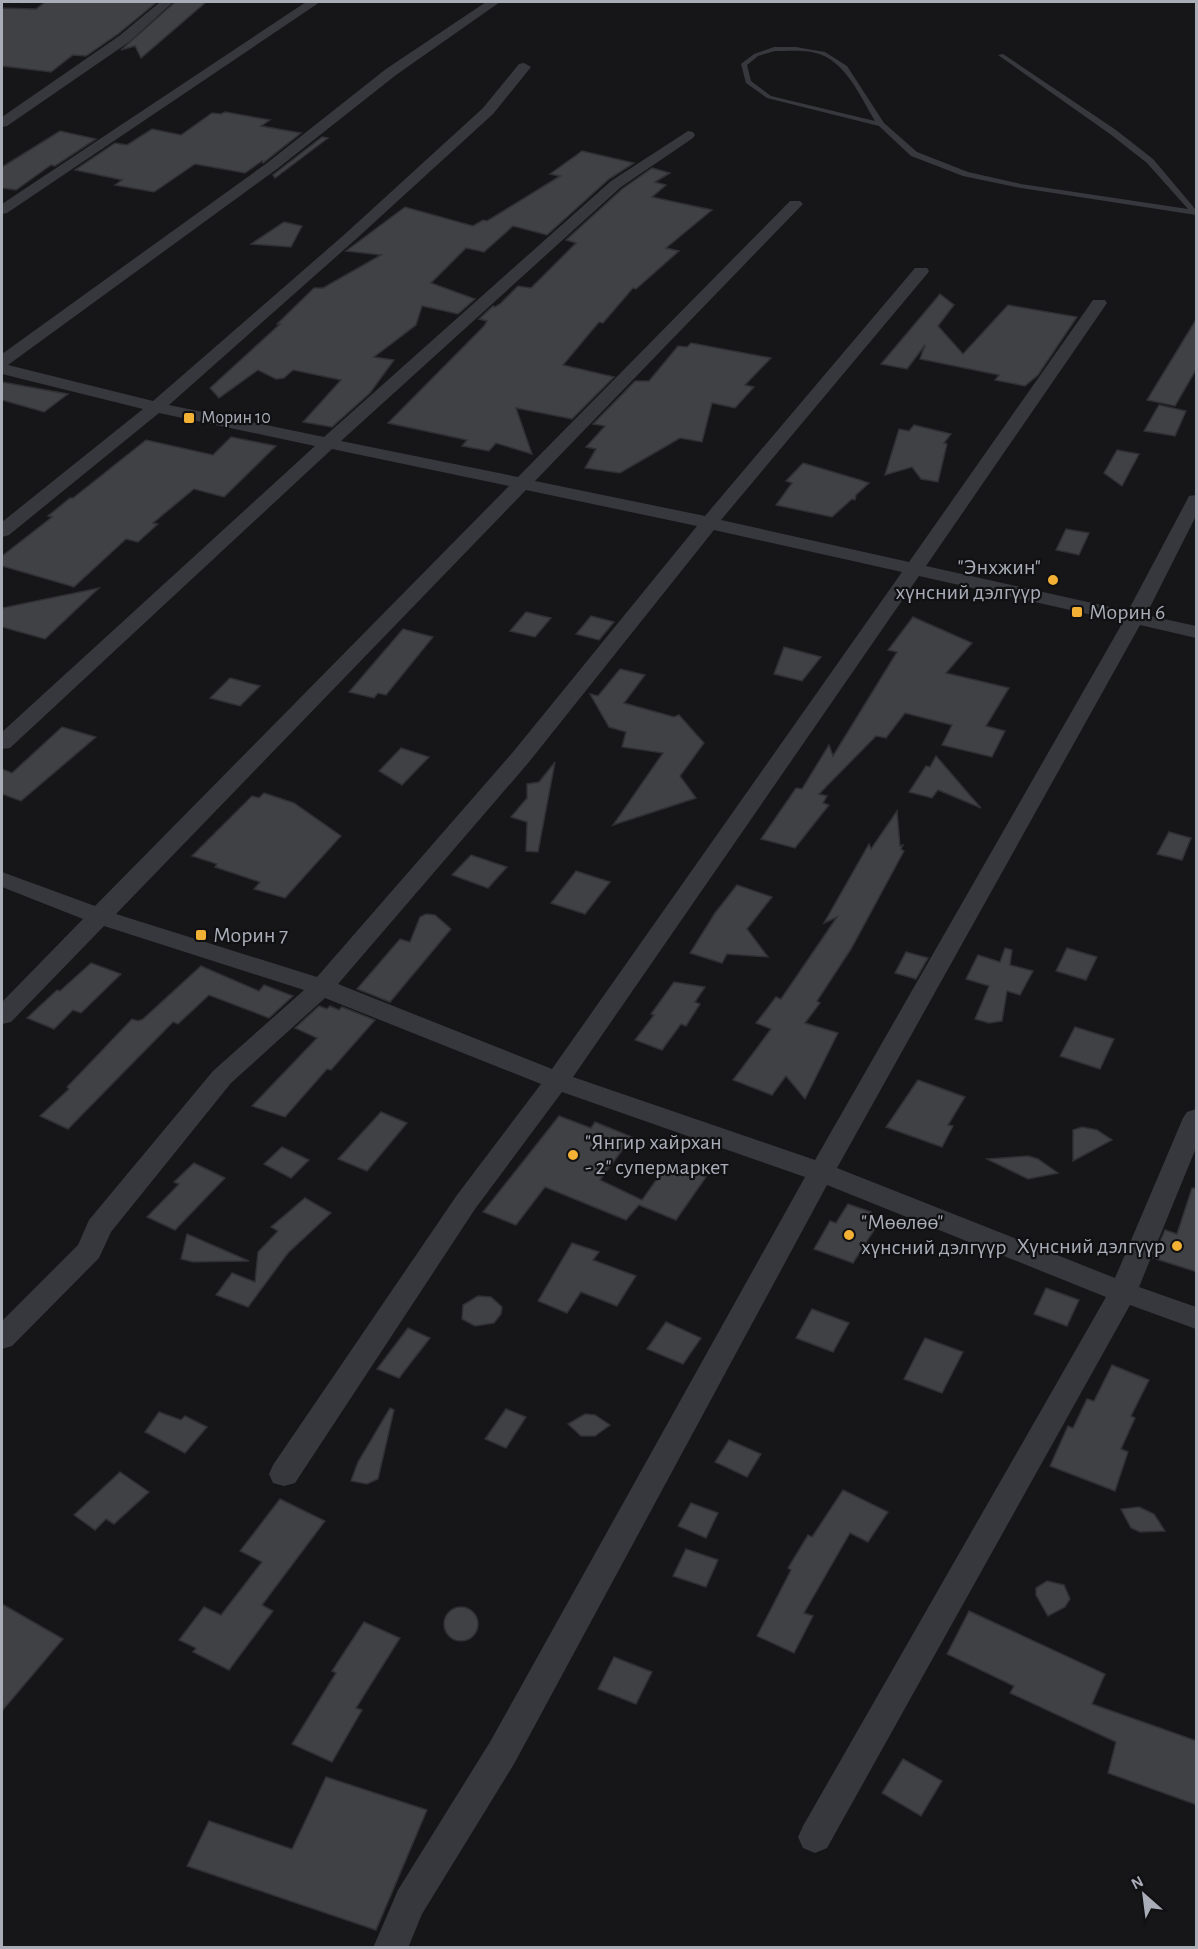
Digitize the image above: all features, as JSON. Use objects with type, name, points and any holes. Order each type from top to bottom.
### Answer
[{"type":"street","points":[[2,123],[124,39],[167,2]]},
{"type":"street","points":[[2,210],[314,2]]},
{"type":"street","points":[[2,362],[272,166],[391,72],[494,2]]},
{"type":"street","points":[[2,531],[156,407],[350,237],[426,165],[488,111],[524,67]]},
{"type":"street","points":[[2,743],[328,443],[616,184],[688,135]]},
{"type":"street","points":[[2,1016],[795,204]]},
{"type":"street","points":[[2,1338],[89,1251],[99,1227],[222,1077],[322,987],[521,757],[709,524],[921,271]]},
{"type":"street","points":[[284,1474],[466,1202],[557,1081],[1100,303]]},
{"type":"street","points":[[2,369],[156,407],[915,568],[1197,632]]},
{"type":"street","points":[[390,1947],[411,1902],[502,1753],[821,1172],[1134,619],[1164,558],[1197,500]]},
{"type":"street","points":[[2,879],[101,917],[322,987],[557,1081],[821,1172],[1122,1292],[1197,1318]]},
{"type":"street","points":[[815,1837],[1122,1292],[1197,1118]]},
{"type":"lane","points":[[881,124],[769,97],[748,82],[744,64],[756,55],[774,49],[824,53],[845,67],[881,124],[914,154],[966,174],[1021,186],[1195,212]]},
{"type":"lane","points":[[1000,55],[1113,132],[1150,161],[1195,212]]},
{"type":"building","points":[[45,2],[157,2],[118,34],[86,56],[73,55],[51,72],[2,66],[2,8],[36,9]]},
{"type":"building","points":[[175,2],[206,2],[141,58],[135,46],[121,50]]},
{"type":"building","points":[[225,112],[270,120],[261,126],[301,133],[263,163],[262,161],[245,173],[195,164],[154,192],[115,185],[122,180],[75,170],[115,143],[127,145],[152,129],[181,135],[212,113]]},
{"type":"building","points":[[60,131],[96,139],[55,166],[51,165],[16,190],[2,188],[2,167]]},
{"type":"building","points":[[322,137],[328,138],[275,178],[273,175]]},
{"type":"building","points":[[582,151],[634,163],[609,179],[547,235],[513,226],[484,252],[466,248],[431,283],[475,299],[458,314],[422,306],[416,325],[374,357],[394,360],[370,393],[332,427],[303,422],[341,380],[293,370],[284,378],[276,379],[258,370],[219,398],[210,388],[280,324],[277,324],[314,288],[323,288],[381,255],[346,251],[405,207],[473,226],[483,220],[487,221],[560,176],[550,174]]},
{"type":"building","points":[[652,168],[670,173],[655,182],[666,185],[652,197],[712,210],[666,248],[679,251],[636,289],[633,288],[603,323],[599,322],[563,365],[614,377],[572,419],[516,408],[532,454],[496,443],[489,451],[462,446],[467,440],[388,423],[484,326],[487,321],[479,319],[493,306],[500,304],[518,286],[531,288],[576,243],[566,240],[622,189]]},
{"type":"building","points":[[284,222],[302,226],[291,247],[251,244]]},
{"type":"building","points":[[940,294],[954,305],[938,326],[963,354],[1008,305],[1077,317],[1038,375],[1025,386],[995,380],[999,375],[920,359],[925,345],[907,369],[881,364]]},
{"type":"building","points":[[1197,318],[1197,368],[1175,406],[1147,400]]},
{"type":"building","points":[[691,343],[771,358],[745,385],[754,387],[735,408],[712,403],[702,442],[680,438],[620,473],[585,468],[596,449],[586,447],[605,426],[593,424],[635,381],[649,381],[678,346],[687,347]]},
{"type":"building","points":[[2,382],[68,394],[44,412],[2,400]]},
{"type":"building","points":[[1159,405],[1186,411],[1175,436],[1144,431]]},
{"type":"building","points":[[914,425],[951,434],[944,443],[947,444],[938,482],[921,479],[912,467],[885,475],[899,429],[909,431]]},
{"type":"building","points":[[231,437],[276,446],[224,497],[194,489],[153,523],[158,524],[138,542],[126,539],[74,587],[2,566],[2,556],[52,517],[48,516],[70,498],[73,498],[146,440],[213,455]]},
{"type":"building","points":[[1117,450],[1139,454],[1122,486],[1104,473]]},
{"type":"building","points":[[803,463],[869,483],[856,495],[855,500],[852,499],[832,517],[776,505],[792,483],[786,481]]},
{"type":"building","points":[[1066,529],[1089,533],[1079,555],[1056,550]]},
{"type":"building","points":[[99,588],[45,639],[2,627],[2,608]]},
{"type":"building","points":[[526,612],[551,618],[535,637],[510,631]]},
{"type":"building","points":[[591,616],[614,622],[599,640],[576,634]]},
{"type":"building","points":[[913,617],[972,643],[946,673],[1009,688],[986,726],[1005,731],[992,757],[942,745],[952,725],[905,713],[886,738],[876,736],[819,794],[827,796],[823,803],[829,805],[795,848],[761,839],[796,788],[802,789],[829,745],[833,756],[897,652],[888,650]]},
{"type":"building","points":[[403,629],[433,637],[386,695],[378,693],[374,698],[349,692]]},
{"type":"building","points":[[784,647],[821,657],[802,681],[774,674]]},
{"type":"building","points":[[620,669],[645,675],[624,703],[674,717],[679,715],[704,743],[680,776],[696,798],[613,825],[663,753],[622,747],[626,732],[609,727],[590,694],[598,696]]},
{"type":"building","points":[[230,678],[260,686],[240,706],[210,698]]},
{"type":"building","points":[[62,727],[96,737],[21,801],[2,794],[2,769],[12,773]]},
{"type":"building","points":[[401,748],[429,757],[402,785],[379,771]]},
{"type":"building","points":[[936,756],[981,808],[938,790],[932,798],[909,792],[926,766],[930,767]]},
{"type":"building","points":[[555,762],[538,852],[526,851],[527,822],[511,817],[527,798],[527,784],[539,782]]},
{"type":"building","points":[[264,793],[294,803],[341,836],[285,898],[254,889],[260,882],[215,867],[217,864],[192,856],[252,796],[259,798]]},
{"type":"building","points":[[897,811],[900,846],[903,845],[901,849],[904,851],[851,949],[817,1001],[820,1003],[805,1023],[838,1033],[805,1099],[786,1076],[772,1095],[733,1080],[771,1029],[756,1023],[776,997],[781,999],[837,917],[824,923],[869,844],[871,849]]},
{"type":"building","points":[[1169,832],[1191,838],[1182,860],[1157,854]]},
{"type":"building","points":[[471,855],[507,867],[488,888],[452,875]]},
{"type":"building","points":[[576,871],[610,882],[585,914],[551,903]]},
{"type":"building","points":[[737,885],[772,897],[747,929],[768,957],[727,954],[722,963],[690,953],[715,913]]},
{"type":"building","points":[[426,914],[435,915],[451,929],[390,1002],[357,989],[400,939],[410,942],[420,917]]},
{"type":"building","points":[[1005,948],[1012,950],[1010,965],[1033,971],[1020,995],[1007,991],[1002,1021],[989,1023],[975,1019],[989,986],[966,979],[978,955],[1000,962]]},
{"type":"building","points":[[1067,948],[1097,957],[1086,980],[1056,971]]},
{"type":"building","points":[[906,952],[928,958],[916,979],[895,973]]},
{"type":"building","points":[[91,963],[121,974],[81,1013],[73,1010],[54,1029],[27,1018],[57,990],[60,991]]},
{"type":"building","points":[[201,966],[259,991],[264,985],[293,996],[269,1018],[209,995],[178,1024],[173,1022],[68,1129],[40,1116],[69,1089],[67,1087],[132,1019],[138,1021],[143,1019]]},
{"type":"building","points":[[674,982],[705,987],[695,1002],[700,1004],[686,1026],[681,1024],[662,1050],[635,1040],[654,1015],[651,1014]]},
{"type":"building","points":[[319,1006],[327,1009],[330,1006],[339,1010],[342,1007],[375,1020],[331,1070],[327,1069],[285,1117],[252,1106],[317,1038],[295,1028]]},
{"type":"building","points":[[1075,1027],[1114,1039],[1100,1069],[1060,1056]]},
{"type":"building","points":[[918,1080],[965,1097],[948,1125],[953,1126],[942,1147],[886,1127]]},
{"type":"building","points":[[381,1112],[407,1123],[367,1171],[338,1159]]},
{"type":"building","points":[[559,1116],[591,1128],[595,1122],[632,1137],[600,1180],[642,1200],[669,1162],[706,1177],[676,1220],[639,1205],[626,1220],[545,1187],[516,1225],[483,1212]]},
{"type":"building","points":[[1082,1127],[1097,1130],[1112,1140],[1073,1161],[1073,1130]]},
{"type":"building","points":[[282,1147],[309,1160],[291,1178],[264,1164]]},
{"type":"building","points":[[1028,1156],[1038,1159],[1058,1173],[1028,1179],[987,1159]]},
{"type":"building","points":[[194,1163],[225,1178],[175,1230],[147,1217],[179,1184],[174,1182]]},
{"type":"building","name":"Хүнсний дэлгүүр","points":[[1192,1188],[1197,1188],[1197,1272],[1153,1258],[1165,1230],[1177,1234]]},
{"type":"building","points":[[305,1198],[331,1213],[288,1253],[248,1307],[216,1295],[232,1273],[255,1282],[258,1252],[278,1231],[271,1227]]},
{"type":"building","name":"\"Мөөлөө\" хүнсний дэлгүүр","points":[[848,1204],[871,1212],[867,1220],[878,1224],[853,1263],[814,1249],[830,1221],[836,1223]]},
{"type":"building","points":[[187,1234],[249,1261],[193,1262],[181,1259]]},
{"type":"building","points":[[572,1243],[599,1252],[593,1260],[636,1276],[617,1306],[581,1292],[567,1313],[538,1301]]},
{"type":"building","points":[[1046,1288],[1079,1300],[1067,1326],[1034,1314]]},
{"type":"building","points":[[478,1296],[491,1297],[502,1307],[501,1314],[494,1323],[475,1326],[462,1319],[463,1305]]},
{"type":"building","points":[[812,1309],[849,1323],[833,1352],[796,1338]]},
{"type":"building","points":[[666,1322],[701,1338],[683,1364],[647,1349]]},
{"type":"building","points":[[408,1328],[430,1338],[399,1378],[377,1369]]},
{"type":"building","points":[[925,1338],[963,1352],[942,1393],[904,1379]]},
{"type":"building","points":[[1112,1365],[1149,1380],[1131,1416],[1135,1418],[1121,1449],[1128,1452],[1115,1491],[1050,1466],[1068,1426],[1073,1428],[1087,1399],[1094,1401]]},
{"type":"building","points":[[390,1408],[394,1410],[378,1479],[367,1484],[351,1481],[358,1462]]},
{"type":"building","points":[[506,1409],[526,1417],[506,1448],[485,1439]]},
{"type":"building","points":[[159,1412],[181,1420],[185,1416],[207,1427],[185,1453],[145,1432]]},
{"type":"building","points":[[585,1414],[595,1415],[610,1425],[595,1436],[581,1436],[568,1424]]},
{"type":"building","points":[[729,1440],[761,1454],[747,1477],[715,1462]]},
{"type":"building","points":[[120,1472],[149,1492],[114,1524],[106,1519],[95,1530],[74,1515]]},
{"type":"building","points":[[843,1490],[888,1512],[868,1542],[850,1533],[804,1613],[813,1616],[794,1653],[757,1636],[791,1570],[788,1568],[808,1535],[812,1537]]},
{"type":"building","points":[[280,1499],[325,1521],[262,1605],[273,1611],[229,1670],[193,1652],[196,1648],[179,1640],[204,1607],[221,1615],[262,1562],[240,1551]]},
{"type":"building","points":[[691,1503],[718,1513],[706,1538],[678,1526]]},
{"type":"building","points":[[1139,1507],[1154,1514],[1165,1531],[1140,1532],[1131,1528],[1121,1509]]},
{"type":"building","points":[[686,1549],[718,1560],[706,1587],[673,1576]]},
{"type":"building","points":[[1047,1581],[1064,1585],[1070,1599],[1065,1607],[1048,1616],[1036,1595],[1036,1588]]},
{"type":"building","points":[[2,1604],[63,1639],[2,1711]]},
{"type":"building","points":[[461,1607],[473,1612],[478,1624],[473,1636],[461,1641],[449,1636],[444,1624],[449,1612]]},
{"type":"building","points":[[969,1611],[1105,1674],[1092,1704],[1197,1741],[1197,1805],[1108,1773],[1116,1742],[1010,1693],[1014,1686],[947,1654]]},
{"type":"building","points":[[364,1622],[400,1638],[356,1708],[362,1710],[332,1762],[292,1744],[336,1673],[332,1671]]},
{"type":"building","points":[[614,1657],[652,1672],[636,1704],[598,1689]]},
{"type":"building","points":[[903,1759],[942,1781],[921,1816],[882,1793]]},
{"type":"building","points":[[326,1777],[427,1810],[376,1930],[187,1866],[209,1821],[292,1849]]},
{"type":"place","name":"Морин 10","points":[[189,418]]},
{"type":"place","name":"\"Энхжин\" хүнсний дэлгүүр","points":[[1053,580]]},
{"type":"place","name":"Морин 6","points":[[1077,612]]},
{"type":"place","name":"Морин 7","points":[[201,935]]},
{"type":"place","name":"\"Янгир хайрхан - 2\" супермаркет","points":[[573,1155]]},
{"type":"place","name":"\"Мөөлөө\" хүнсний дэлгүүр","points":[[849,1235]]},
{"type":"place","name":"Хүнсний дэлгүүр","points":[[1177,1246]]}]
